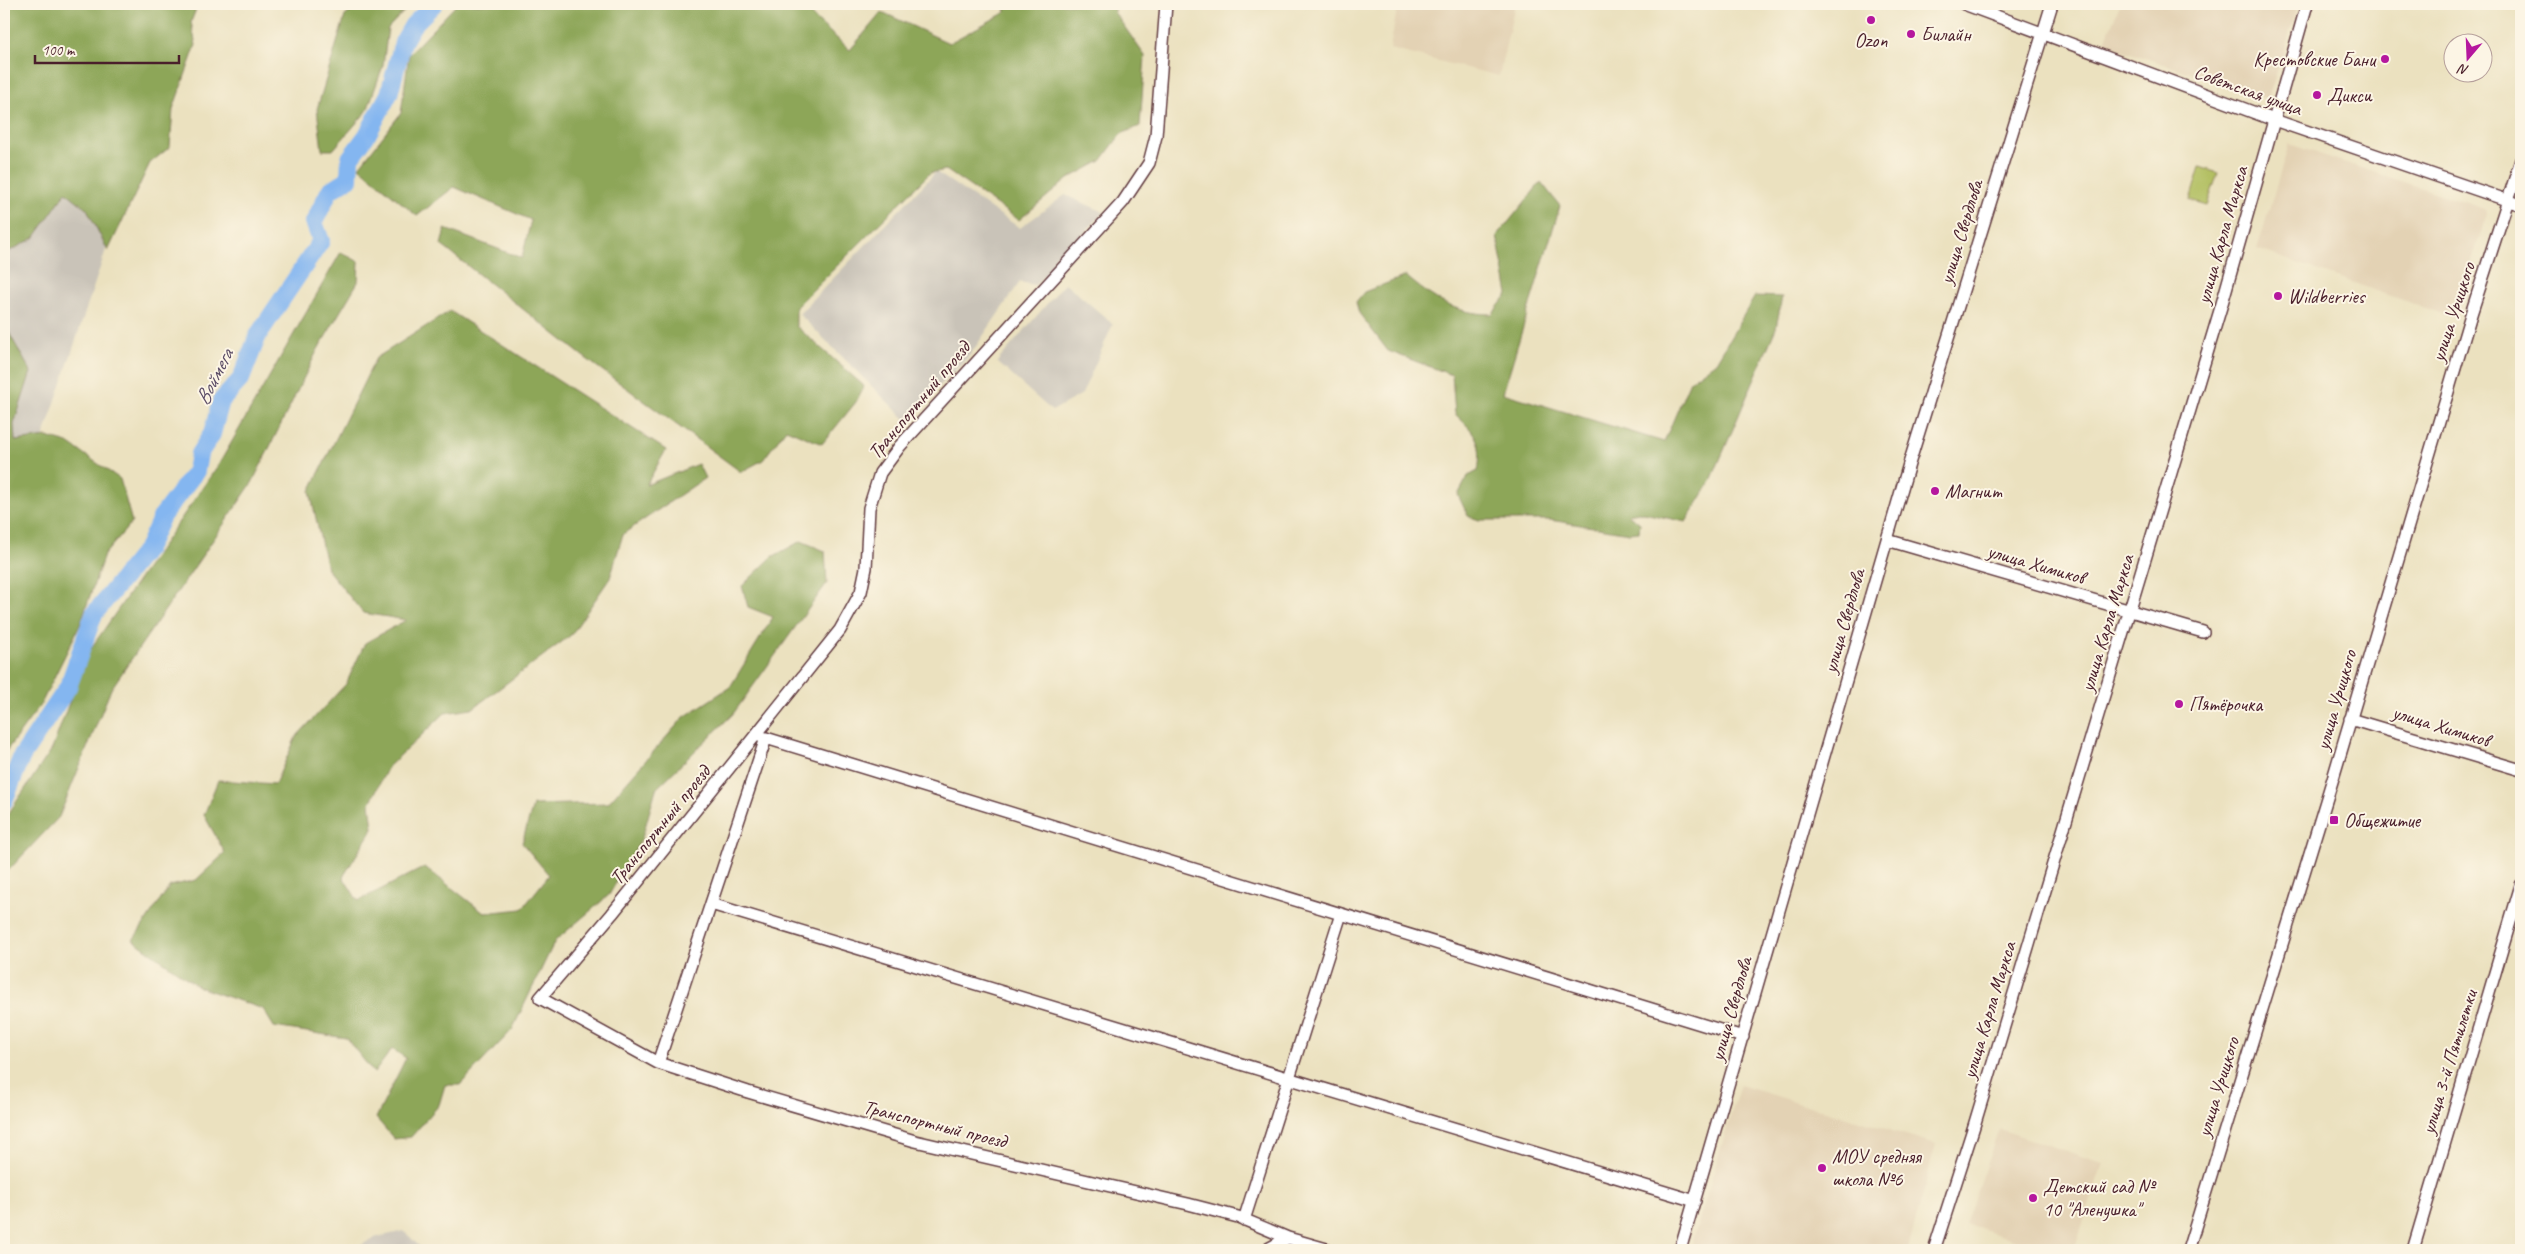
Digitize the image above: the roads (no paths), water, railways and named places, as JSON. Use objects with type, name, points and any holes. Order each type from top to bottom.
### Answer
[{"type":"street","name":"Транспортный проезд","points":[[1166,4],[1156,136],[1149,164],[1123,202],[900,446],[880,473],[869,508],[866,568],[861,592],[840,630],[761,737],[540,998],[658,1063],[915,1141],[1108,1184],[1244,1220],[1288,1238],[1330,1250]]},
{"type":"street","name":"Советская улица","points":[[1964,4],[2274,120],[2521,204]]},
{"type":"street","name":"улица Свердлова","points":[[1680,1250],[1908,464],[2052,4]]},
{"type":"street","name":"улица Карла Маркса","points":[[1934,1250],[2130,611],[2307,4]]},
{"type":"street","name":"улица Урицкого","points":[[2188,1250],[2472,311],[2510,200],[2521,160]]},
{"type":"street","name":"улица Химиков","points":[[1887,540],[2203,632]]},
{"type":"street","name":"улица Химиков","points":[[2350,719],[2521,770]]},
{"type":"street","points":[[658,1063],[710,904],[761,737],[1743,1037]]},
{"type":"street","name":"улица 3-й Пятилетки","points":[[2412,1250],[2521,885]]},
{"type":"street","points":[[710,904],[1695,1201]]},
{"type":"street","points":[[1244,1220],[1341,914]]},
{"type":"street","points":[[1266,1250],[1288,1238]]},
{"type":"waterway","name":"Воймега","points":[[4,801],[22,756],[68,687],[94,614],[148,547],[162,516],[196,471],[199,454],[212,434],[221,401],[241,379],[258,335],[321,241],[314,222],[330,190],[349,179],[350,158],[367,135],[389,94],[403,42],[413,25],[434,4]]},
{"type":"place","name":"Ozon","points":[[1871,20]]},
{"type":"place","name":"Билайн","points":[[1911,34]]},
{"type":"place","name":"Крестовские Бани","points":[[2385,59]]},
{"type":"place","name":"Дикси","points":[[2317,95]]},
{"type":"place","name":"Wildberries","points":[[2278,296]]},
{"type":"place","name":"Магнит","points":[[1935,491]]},
{"type":"place","name":"Пятёрочка","points":[[2179,704]]},
{"type":"place","name":"Общежитие","points":[[2334,820]]},
{"type":"place","name":"МОУ средняя школа №6","points":[[1822,1168]]},
{"type":"place","name":"Детский сад № 10 \"Аленушка\"","points":[[2033,1198]]}]
